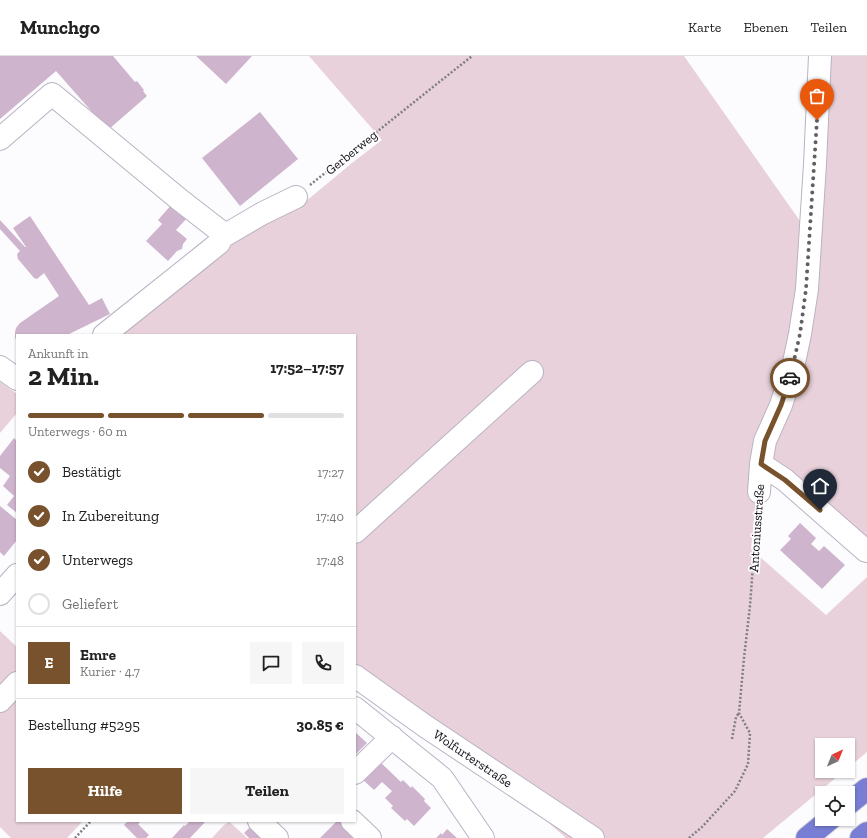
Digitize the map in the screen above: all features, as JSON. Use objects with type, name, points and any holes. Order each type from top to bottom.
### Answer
[{"type":"highway","points":[[855,798],[867,789]]},
{"type":"highway","points":[[807,838],[822,826]]},
{"type":"highway","points":[[861,838],[867,833]]},
{"type":"street","name":"Antoniusstraße","points":[[759,492],[761,464],[765,441],[781,405],[792,372],[800,334],[807,282],[815,164],[820,56]]},
{"type":"street","points":[[0,139],[52,94],[180,200],[220,231],[222,236]]},
{"type":"street","points":[[105,334],[219,243],[222,236],[262,213],[296,197]]},
{"type":"street","points":[[0,367],[16,378]]},
{"type":"street","points":[[356,531],[532,372]]},
{"type":"street","points":[[761,464],[785,480],[866,551]]},
{"type":"street","points":[[0,594],[16,576]]},
{"type":"street","name":"Wolfurterstraße","points":[[356,677],[426,726],[593,838]]},
{"type":"street","points":[[0,701],[16,684]]},
{"type":"street","points":[[356,709],[442,778],[483,838]]},
{"type":"street","points":[[356,772],[392,737]]},
{"type":"street","points":[[260,822],[278,838]]},
{"type":"street","points":[[353,822],[370,838]]},
{"type":"path","name":"Gerberweg","points":[[296,197],[472,56]]},
{"type":"path","name":"Antoniusstraße","points":[[732,739],[736,717],[739,713],[750,606],[759,492]]},
{"type":"path","points":[[689,838],[702,827],[735,791],[748,764],[750,733],[739,713]]},
{"type":"path","points":[[74,838],[90,822]]},
{"type":"shaded area","points":[[309,56],[684,56],[807,231],[803,279],[759,468],[751,549],[826,615],[867,577],[867,752],[855,762],[855,738],[815,738],[815,778],[836,778],[826,786],[815,786],[815,795],[763,838],[565,838],[506,786],[356,673],[356,334],[113,334],[214,253],[305,202],[382,140]]},
{"type":"shaded area","points":[[816,56],[867,56],[867,550],[763,462],[795,378]]},
{"type":"shaded area","points":[[0,382],[16,393],[16,414],[0,433]]},
{"type":"shaded area","points":[[0,631],[16,646],[16,675],[0,691]]},
{"type":"shaded area","points":[[16,694],[16,822],[82,822],[67,838],[11,838],[0,827],[0,711]]},
{"type":"shaded area","points":[[229,822],[247,838],[212,838],[224,825]]},
{"type":"building","points":[[0,56],[113,56],[135,82],[137,81],[147,96],[108,130],[56,71],[0,119]]},
{"type":"building","points":[[196,56],[252,56],[226,84]]},
{"type":"building","points":[[260,112],[298,159],[240,206],[202,158]]},
{"type":"building","points":[[172,204],[187,218],[176,230],[187,239],[183,244],[182,249],[177,251],[168,261],[146,241],[162,224],[158,220]]},
{"type":"building","points":[[30,216],[89,305],[102,298],[110,314],[69,334],[16,334],[16,340],[15,332],[20,323],[59,296],[44,273],[37,279],[34,278],[18,259],[17,254],[20,251],[0,229],[0,220],[26,247],[13,228]]},
{"type":"building","points":[[14,438],[16,440],[16,512],[7,505],[14,496],[3,486],[10,476],[0,468],[0,456]]},
{"type":"building","points":[[0,506],[16,519],[16,541],[4,556],[0,552]]},
{"type":"building","points":[[800,523],[816,538],[811,544],[819,551],[824,546],[845,565],[822,589],[780,550],[791,539],[788,536]]},
{"type":"building","points":[[356,733],[367,743],[356,754]]},
{"type":"building","points":[[379,761],[401,782],[403,780],[411,788],[412,786],[425,799],[424,801],[431,808],[414,826],[407,819],[405,821],[391,808],[393,806],[385,798],[392,791],[382,782],[374,790],[362,779]]},
{"type":"building","points":[[127,822],[140,822],[138,824],[149,835],[146,838],[137,838],[124,825]]},
{"type":"building","points":[[189,822],[205,822],[190,838],[172,838],[184,825],[185,826]]},
{"type":"building","points":[[336,822],[345,822],[361,838],[320,838]]},
{"type":"building","points":[[254,823],[271,838],[249,838],[244,833]]},
{"type":"building","points":[[447,829],[457,838],[436,838],[441,833],[442,835]]},
{"type":"way so far","points":[[790,378],[800,334],[806,289],[817,120]]},
{"type":"route","points":[[790,378],[781,405],[765,441],[761,464],[785,480],[820,510]]}]
